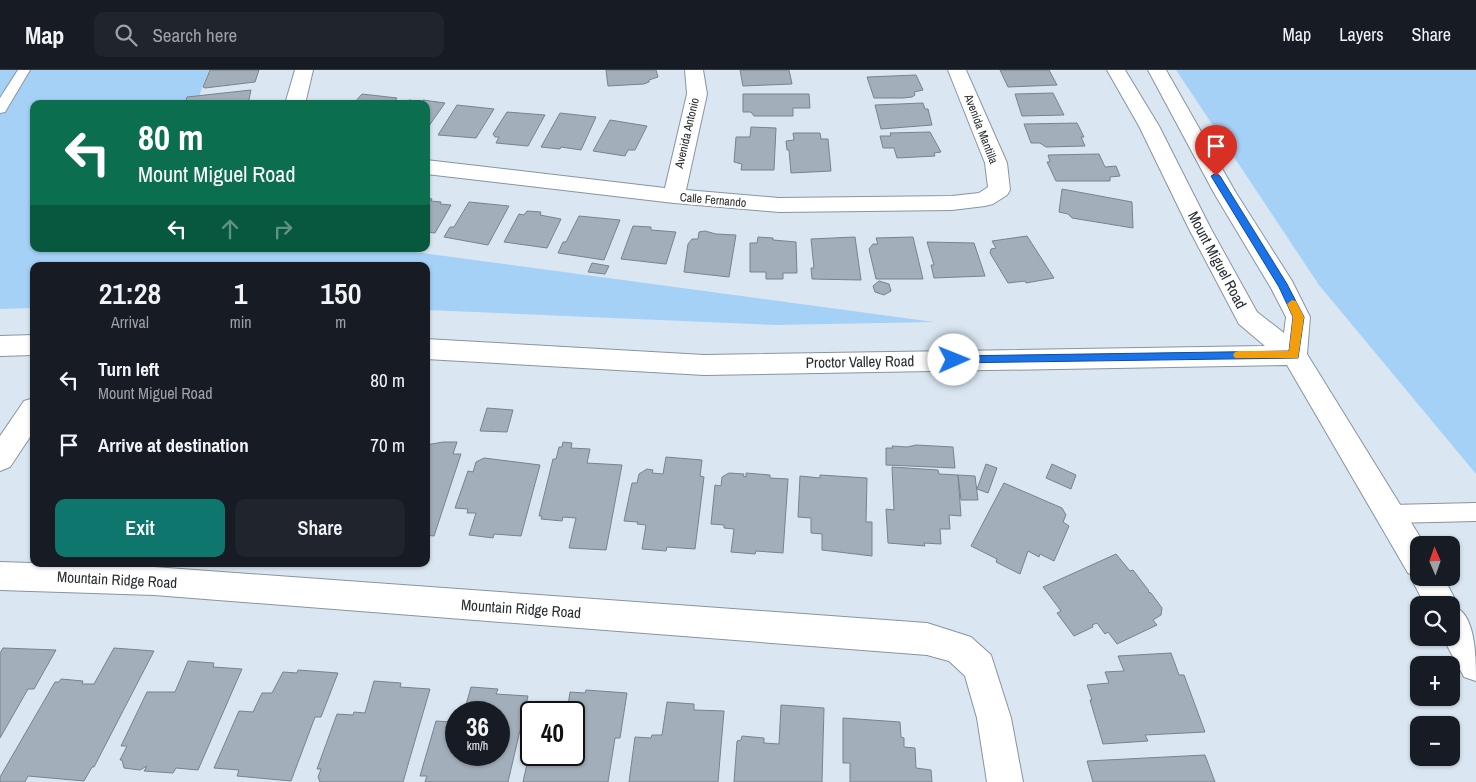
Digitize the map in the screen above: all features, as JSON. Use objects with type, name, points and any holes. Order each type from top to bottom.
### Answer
[{"type":"street","points":[[296,100],[304,70]]},
{"type":"street","name":"Avenida Antonio","points":[[674,196],[697,94],[694,70]]},
{"type":"street","name":"Avenida Mantilla","points":[[957,70],[996,163],[999,190]]},
{"type":"street","name":"Mount Miguel Road","points":[[1116,70],[1149,126],[1200,229],[1248,318],[1294,355],[1410,547]]},
{"type":"street","points":[[1157,70],[1225,193],[1283,286],[1298,317],[1294,355]]},
{"type":"street","name":"Calle Fernando","points":[[430,167],[674,196],[779,205],[834,206],[952,203],[985,199],[999,190]]},
{"type":"street","points":[[0,346],[30,345]]},
{"type":"street","name":"Proctor Valley Road","points":[[430,349],[704,364],[1294,355]]},
{"type":"street","points":[[0,459],[30,415]]},
{"type":"street","name":"Mountain Ridge Road","points":[[0,576],[154,581],[927,639],[959,648],[979,667],[994,718],[1005,782]]},
{"type":"street","points":[[1460,637],[1476,665]]},
{"type":"lane","points":[[0,109],[24,70]]},
{"type":"lane","points":[[1391,514],[1476,512]]},
{"type":"shaded area","points":[[0,70],[209,70],[198,100],[30,100],[30,252],[415,252],[934,322],[776,325],[430,310],[430,262],[30,262],[30,308],[0,309]]},
{"type":"shaded area","points":[[1176,70],[1476,70],[1476,474],[1319,285]]},
{"type":"building","points":[[210,70],[259,70],[255,82],[205,88],[203,87]]},
{"type":"building","points":[[606,70],[656,70],[658,77],[644,84],[608,86]]},
{"type":"building","points":[[740,70],[789,70],[792,84],[743,86]]},
{"type":"building","points":[[1000,70],[1049,70],[1057,85],[1008,87]]},
{"type":"building","points":[[916,75],[923,90],[914,92],[915,95],[912,97],[903,98],[874,98],[867,77]]},
{"type":"building","points":[[251,90],[249,100],[186,100],[187,97]]},
{"type":"building","points":[[1053,93],[1064,115],[1022,116],[1015,94]]},
{"type":"building","points":[[362,94],[397,98],[396,100],[357,100]]},
{"type":"building","points":[[743,94],[809,94],[810,108],[793,108],[793,116],[754,116],[751,112],[743,112]]},
{"type":"building","points":[[430,101],[445,103],[430,124]]},
{"type":"building","points":[[923,103],[925,109],[928,109],[932,125],[881,129],[875,105]]},
{"type":"building","points":[[457,105],[494,109],[476,138],[438,135]]},
{"type":"building","points":[[507,112],[545,115],[528,146],[496,143],[499,137],[495,137],[493,134]]},
{"type":"building","points":[[560,113],[596,117],[581,150],[541,147]]},
{"type":"building","points":[[610,120],[647,126],[635,150],[628,150],[625,156],[593,151]]},
{"type":"building","points":[[1077,123],[1084,137],[1081,137],[1085,146],[1046,147],[1040,143],[1031,143],[1024,124]]},
{"type":"building","points":[[751,127],[776,128],[774,170],[741,170],[742,164],[734,162],[736,137],[750,137]]},
{"type":"building","points":[[930,132],[941,152],[934,153],[935,156],[897,158],[894,148],[883,148],[880,136],[891,136],[890,133]]},
{"type":"building","points":[[793,133],[820,133],[821,139],[828,139],[831,171],[791,173],[789,150],[787,150],[786,141],[794,140]]},
{"type":"building","points":[[1099,154],[1105,167],[1116,166],[1120,176],[1110,177],[1110,181],[1056,181],[1047,162],[1050,162],[1048,155]]},
{"type":"building","points":[[1062,189],[1132,202],[1133,228],[1072,218],[1068,214],[1059,212]]},
{"type":"building","points":[[430,199],[432,199],[431,201],[441,202],[440,204],[451,205],[435,233],[430,232]]},
{"type":"building","points":[[469,202],[509,206],[488,245],[444,237],[450,227],[454,227]]},
{"type":"building","points":[[527,211],[541,212],[540,215],[561,219],[547,248],[504,242],[519,214],[524,215]]},
{"type":"building","points":[[579,216],[620,220],[604,260],[558,253],[563,242],[566,242]]},
{"type":"building","points":[[633,226],[676,232],[666,264],[621,259]]},
{"type":"building","points":[[705,231],[716,234],[736,235],[729,277],[684,272],[688,244],[692,239],[698,239],[699,232]]},
{"type":"building","points":[[1027,236],[1054,278],[1026,283],[1025,281],[1008,283],[990,253],[991,249],[996,248],[992,241]]},
{"type":"building","points":[[758,237],[796,242],[797,273],[783,273],[783,279],[766,279],[766,272],[750,272],[750,243],[757,243]]},
{"type":"building","points":[[855,237],[861,280],[812,279],[811,268],[814,268],[811,239]]},
{"type":"building","points":[[913,237],[923,279],[876,279],[869,249],[873,244],[878,244],[876,238]]},
{"type":"building","points":[[927,242],[974,243],[985,276],[934,278],[931,265],[934,265]]},
{"type":"building","points":[[592,263],[609,266],[605,274],[588,272]]},
{"type":"building","points":[[879,281],[889,284],[891,291],[884,295],[875,292],[873,286]]},
{"type":"building","points":[[487,408],[513,410],[507,432],[480,431]]},
{"type":"building","points":[[457,442],[453,454],[461,454],[434,536],[430,536],[430,444]]},
{"type":"building","points":[[563,442],[572,443],[571,448],[590,449],[587,463],[622,465],[606,550],[569,548],[576,518],[563,517],[562,521],[541,519],[542,516],[539,516],[553,459],[556,459],[559,447],[562,447]]},
{"type":"building","points":[[916,445],[953,447],[955,468],[886,465],[886,448]]},
{"type":"building","points":[[666,457],[702,460],[700,476],[704,477],[695,549],[667,547],[666,551],[642,549],[646,525],[637,524],[638,522],[624,521],[632,483],[637,483],[639,474],[647,469],[653,470],[652,473],[663,474]]},
{"type":"building","points":[[484,458],[540,465],[521,536],[494,534],[493,538],[469,535],[476,513],[467,513],[468,509],[455,508],[468,471],[473,472],[476,462]]},
{"type":"building","points":[[986,464],[997,468],[988,493],[977,489]]},
{"type":"building","points":[[1052,464],[1076,475],[1071,489],[1046,478]]},
{"type":"building","points":[[892,467],[938,470],[939,474],[958,475],[961,516],[949,515],[950,529],[940,529],[941,544],[924,543],[925,546],[888,543],[886,509],[894,510]]},
{"type":"building","points":[[729,473],[744,474],[743,476],[746,477],[746,473],[770,475],[770,478],[788,479],[783,553],[756,551],[755,554],[731,552],[734,529],[724,528],[724,525],[711,524],[715,485],[721,486],[722,477]]},
{"type":"building","points":[[820,475],[867,478],[866,522],[872,522],[872,556],[822,550],[822,534],[811,533],[811,518],[798,517],[800,476],[820,478]]},
{"type":"building","points":[[958,475],[975,476],[978,500],[961,500]]},
{"type":"building","points":[[1004,483],[1062,508],[1066,515],[1063,522],[1069,526],[1054,561],[1040,554],[1039,557],[1028,551],[1020,574],[996,562],[997,559],[971,546]]},
{"type":"building","points":[[1116,554],[1130,571],[1133,570],[1162,608],[1161,615],[1153,620],[1157,625],[1117,644],[1108,632],[1105,634],[1097,623],[1092,625],[1093,627],[1074,636],[1057,613],[1061,611],[1043,587]]},
{"type":"building","points":[[3,648],[56,650],[34,689],[28,689],[0,738],[0,653]]},
{"type":"building","points":[[114,648],[154,651],[94,767],[92,767],[84,781],[28,776],[25,782],[0,782],[0,777],[55,682],[59,682],[61,679],[83,681],[82,684],[94,684]]},
{"type":"building","points":[[1171,653],[1179,675],[1184,675],[1205,732],[1145,735],[1148,741],[1103,744],[1087,685],[1109,683],[1105,672],[1124,671],[1118,656]]},
{"type":"building","points":[[188,661],[214,663],[213,667],[242,669],[198,770],[176,768],[173,773],[144,771],[147,766],[140,770],[124,768],[122,760],[120,760],[127,746],[121,746],[147,692],[175,692]]},
{"type":"building","points":[[298,670],[338,673],[321,717],[315,717],[291,781],[237,776],[239,770],[214,768],[239,711],[253,712],[262,693],[272,693],[283,672],[297,673]]},
{"type":"building","points":[[374,681],[401,683],[400,687],[430,689],[403,782],[320,782],[318,777],[321,769],[317,769],[337,714],[353,715],[354,712],[365,713]]},
{"type":"building","points":[[471,687],[498,689],[496,694],[528,696],[527,701],[520,701],[520,730],[508,782],[425,782],[427,776],[420,776],[436,721],[445,722],[445,766],[510,766],[510,701],[467,701]]},
{"type":"building","points":[[586,690],[627,693],[620,738],[615,738],[608,782],[523,782],[527,766],[585,766],[585,701],[569,701],[570,692],[585,693]]},
{"type":"building","points":[[667,702],[694,704],[694,710],[724,711],[718,782],[629,782],[635,737],[651,738],[652,735],[662,735]]},
{"type":"building","points":[[781,705],[824,708],[822,782],[734,782],[737,741],[741,740],[742,736],[764,738],[764,743],[779,744]]},
{"type":"building","points":[[843,718],[900,722],[904,747],[915,748],[916,768],[931,770],[932,782],[850,782],[850,763],[843,763]]},
{"type":"building","points":[[1205,755],[1215,782],[1093,782],[1087,761]]},
{"type":"slow traffic","points":[[1239,355],[1294,355],[1298,317],[1292,304]]},
{"type":"route","points":[[954,360],[1294,355],[1298,317],[1283,286],[1216,176]]}]
